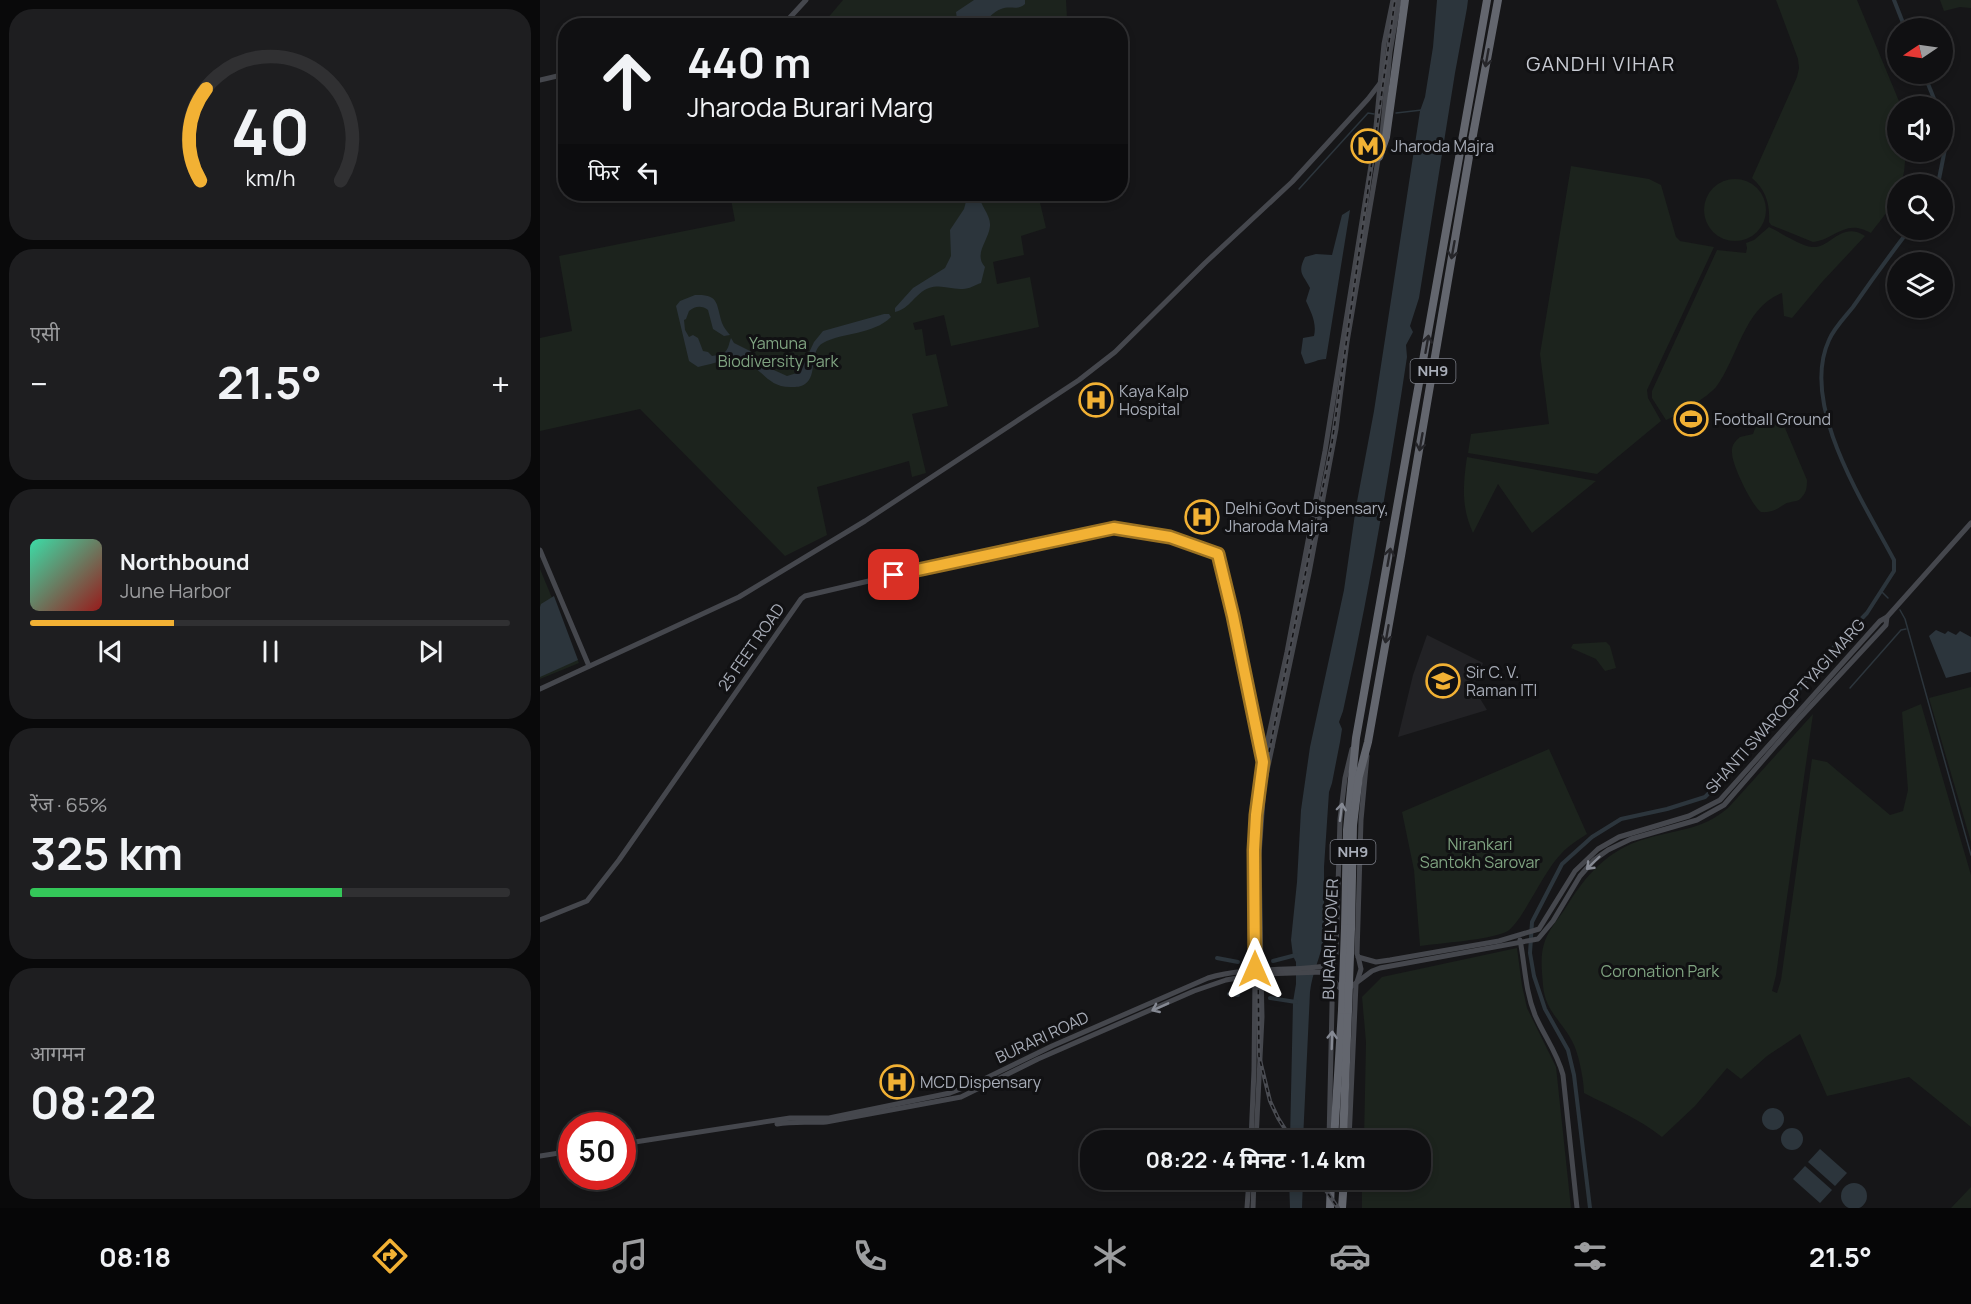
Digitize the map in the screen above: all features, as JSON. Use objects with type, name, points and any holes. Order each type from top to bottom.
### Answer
[{"type":"highway","points":[[1379,157],[1386,137],[1405,0]]},
{"type":"highway","name":"NH9","points":[[1356,738],[1487,0]]},
{"type":"highway","name":"NH9","points":[[1368,742],[1498,0]]},
{"type":"highway","name":"BURARI FLYOVER","points":[[1339,1130],[1347,830],[1356,775],[1356,738]]},
{"type":"highway","name":"BURARI FLYOVER","points":[[1356,775],[1368,742]]},
{"type":"highway","points":[[1330,1208],[1331,1190]]},
{"type":"highway","points":[[1342,1208],[1343,1190]]},
{"type":"main road","points":[[789,18],[806,0]]},
{"type":"main road","points":[[1251,1130],[1258,972],[1260,828],[1264,785],[1269,746],[1314,518],[1374,147],[1384,44],[1393,0]]},
{"type":"main road","points":[[1256,1130],[1262,1017],[1258,972],[1254,850],[1256,815],[1263,762],[1269,746],[1309,573],[1334,440],[1347,342],[1379,157],[1390,52],[1399,0]]},
{"type":"main road","points":[[540,80],[558,76]]},
{"type":"main road","points":[[540,689],[739,597],[865,521],[1079,380],[1115,352],[1205,263],[1292,182],[1381,82]]},
{"type":"main road","points":[[1368,99],[1377,101],[1378,110],[1384,114]]},
{"type":"main road","name":"SHANTI SWAROOP TYAGI MARG","points":[[1357,983],[1372,971],[1380,968],[1521,939],[1536,932],[1543,926],[1575,871],[1598,849],[1620,837],[1689,816],[1712,806],[1725,795],[1795,719],[1880,621],[1887,617],[1971,523]]},
{"type":"main road","name":"25 FEET ROAD","points":[[540,920],[587,901],[619,860],[803,598],[907,572],[1114,528],[1170,537],[1219,555],[1258,739]]},
{"type":"main road","name":"SHANTI SWAROOP TYAGI MARG","points":[[1964,533],[1971,529]]},
{"type":"main road","points":[[540,550],[589,666]]},
{"type":"main road","name":"SHANTI SWAROOP TYAGI MARG","points":[[1521,939],[1535,940],[1542,935],[1580,876],[1594,860],[1608,850],[1631,838],[1696,819],[1724,805],[1795,719]]},
{"type":"main road","points":[[1339,1130],[1333,980],[1340,819],[1349,759],[1356,738]]},
{"type":"main road","points":[[1258,739],[1269,746]]},
{"type":"main road","points":[[1258,739],[1263,762]]},
{"type":"main road","points":[[1340,1130],[1360,969],[1358,956],[1361,820],[1368,742]]},
{"type":"main road","points":[[1521,939],[1529,995],[1536,1016],[1558,1058],[1563,1075],[1577,1208]]},
{"type":"main road","name":"SHANTI SWAROOP TYAGI MARG","points":[[1358,956],[1376,962],[1478,947]]},
{"type":"main road","points":[[1357,983],[1344,989],[1336,985],[1324,969],[1335,956],[1345,949],[1351,950],[1358,956]]},
{"type":"main road","name":"BURARI ROAD","points":[[636,1144],[790,1118],[829,1118],[906,1105],[957,1091],[1052,1046],[1200,981],[1230,972],[1324,969]]},
{"type":"main road","points":[[1333,1005],[1355,1005]]},
{"type":"main road","points":[[540,1158],[558,1155]]},
{"type":"main road","points":[[1247,1208],[1248,1190]]},
{"type":"main road","points":[[1253,1208],[1254,1190]]},
{"type":"shaded area","points":[[974,0],[1025,0],[1025,4],[1020,7],[998,10],[989,18],[957,18],[956,12]]},
{"type":"shaded area","points":[[1437,0],[1468,0],[1419,298],[1410,326],[1413,332],[1406,345],[1407,357],[1378,534],[1339,722],[1342,729],[1329,792],[1324,867],[1324,938],[1310,992],[1303,1130],[1290,1130],[1293,1002],[1296,984],[1296,962],[1291,940],[1301,810],[1310,747],[1344,590],[1420,111],[1425,97],[1433,47]]},
{"type":"shaded area","points":[[966,201],[981,201],[990,222],[981,252],[985,267],[981,283],[965,289],[929,288],[920,293],[905,308],[895,312],[895,308],[913,288],[945,268],[951,256],[950,230],[964,209]]},
{"type":"shaded area","points":[[1350,210],[1326,359],[1305,364],[1301,353],[1303,338],[1314,336],[1315,327],[1306,301],[1310,288],[1301,267],[1305,257],[1316,254],[1332,255],[1342,215]]},
{"type":"shaded area","points":[[695,295],[713,298],[722,323],[730,335],[724,336],[713,329],[706,308],[691,309],[684,320],[685,330],[689,337],[693,335],[698,338],[703,351],[712,356],[722,354],[731,338],[734,343],[750,351],[765,366],[787,376],[800,372],[814,342],[823,331],[884,314],[889,314],[891,317],[876,327],[823,343],[816,351],[809,380],[800,386],[784,386],[771,381],[744,362],[727,361],[698,367],[689,361],[676,306],[680,301]]},
{"type":"shaded area","points":[[554,596],[578,660],[540,677],[540,607]]},
{"type":"shaded area","points":[[1936,630],[1945,634],[1948,631],[1956,635],[1960,631],[1971,637],[1971,672],[1946,678],[1929,636]]},
{"type":"shaded area","name":"Sir C. V. Raman ITI","points":[[1427,635],[1483,663],[1473,687],[1487,710],[1398,737],[1413,675]]},
{"type":"shaded area","name":"MCD Dispensary","points":[[910,1071],[913,1086],[902,1092],[886,1095],[882,1078]]},
{"type":"shaded area","points":[[1773,1108],[1781,1111],[1784,1119],[1781,1127],[1773,1130],[1765,1127],[1762,1119],[1765,1111]]},
{"type":"shaded area","points":[[1792,1128],[1800,1131],[1803,1139],[1800,1147],[1792,1150],[1784,1147],[1781,1139],[1784,1131]]},
{"type":"shaded area","points":[[1820,1149],[1847,1173],[1835,1186],[1808,1162]]},
{"type":"shaded area","points":[[1805,1166],[1832,1190],[1820,1203],[1793,1179]]},
{"type":"shaded area","points":[[1854,1183],[1863,1187],[1867,1196],[1863,1205],[1854,1209],[1845,1205],[1841,1196],[1845,1187]]},
{"type":"shaded area","points":[[1289,1190],[1303,1190],[1302,1208],[1290,1208]]},
{"type":"green space","points":[[843,0],[1066,0],[1067,18],[828,18]]},
{"type":"green space","points":[[1776,0],[1857,0],[1887,72],[1887,84],[1892,84],[1897,96],[1887,96],[1887,162],[1905,162],[1904,174],[1887,174],[1887,212],[1871,233],[1862,229],[1847,228],[1813,242],[1771,225],[1769,222],[1766,198],[1761,187],[1752,178],[1797,77],[1798,59]]},
{"type":"green space","points":[[1940,0],[1971,0],[1971,8],[1960,7],[1944,11]]},
{"type":"green space","points":[[1571,166],[1649,179],[1661,185],[1676,237],[1680,241],[1714,247],[1647,390],[1648,398],[1661,421],[1597,474],[1468,453],[1471,434],[1549,424],[1540,354]]},
{"type":"green space","points":[[1729,179],[1741,179],[1757,188],[1764,198],[1766,210],[1764,222],[1757,232],[1741,241],[1729,241],[1718,236],[1709,227],[1704,216],[1704,204],[1709,193],[1718,184]]},
{"type":"green space","name":"Yamuna Biodiversity Park","points":[[731,201],[1040,201],[1046,228],[1021,236],[1024,255],[993,262],[997,284],[1030,277],[1039,327],[951,346],[944,315],[913,323],[915,330],[922,329],[926,356],[936,354],[948,406],[912,414],[926,473],[912,477],[909,461],[817,487],[827,535],[785,556],[640,409],[540,431],[540,338],[572,331],[559,256],[735,221]]},
{"type":"green space","points":[[1769,227],[1796,242],[1812,247],[1824,244],[1849,231],[1865,236],[1792,318],[1784,316],[1782,293],[1769,300],[1750,321],[1716,387],[1692,405],[1666,420],[1652,398],[1652,391],[1717,250],[1746,253],[1746,243],[1754,240]]},
{"type":"green space","name":"Football Ground","points":[[1700,402],[1707,412],[1703,415],[1708,422],[1687,437],[1675,420]]},
{"type":"green space","points":[[1772,419],[1780,422],[1785,428],[1807,480],[1807,486],[1799,500],[1786,503],[1771,511],[1761,512],[1748,494],[1739,475],[1732,448],[1740,437],[1753,434],[1760,423]]},
{"type":"green space","points":[[1467,457],[1596,481],[1532,533],[1498,484],[1473,533],[1466,514],[1464,495]]},
{"type":"green space","points":[[540,569],[579,663],[540,679]]},
{"type":"green space","points":[[1606,642],[1610,646],[1616,668],[1605,671],[1596,659],[1571,648],[1573,644]]},
{"type":"green space","points":[[1971,687],[1971,842],[1929,698]]},
{"type":"green space","name":"Coronation Park","points":[[1921,704],[1971,875],[1971,1127],[1909,1077],[1827,1096],[1800,1034],[1767,1056],[1741,1079],[1727,1068],[1695,1106],[1662,1137],[1634,1118],[1584,1093],[1581,1069],[1574,1045],[1544,995],[1542,959],[1545,939],[1550,930],[1589,875],[1608,857],[1631,844],[1699,825],[1719,815],[1729,807],[1813,714],[1772,991],[1777,993],[1781,980],[1812,759],[1827,762],[1890,815],[1903,811],[1908,790],[1902,712]]},
{"type":"green space","name":"Nirankari Santokh Sarovar","points":[[1549,749],[1587,834],[1567,848],[1554,862],[1519,919],[1506,932],[1476,939],[1420,946],[1414,870],[1402,812]]},
{"type":"green space","points":[[1517,948],[1527,1008],[1556,1067],[1571,1208],[1362,1208],[1362,1190],[1431,1190],[1431,1130],[1364,1130],[1366,1042],[1362,997],[1382,977]]},
{"type":"green space","points":[[1971,1187],[1971,1208],[1951,1208]]},
{"type":"waterway","points":[[1894,0],[1901,18]]},
{"type":"waterway","points":[[1928,84],[1933,96]]},
{"type":"waterway","points":[[1396,113],[1422,110]]},
{"type":"waterway","points":[[1299,189],[1368,113],[1374,114]]},
{"type":"waterway","points":[[1940,174],[1942,162]]},
{"type":"waterway","points":[[1590,1208],[1574,1075],[1568,1050],[1545,1009],[1534,976],[1530,953],[1532,922],[1562,864],[1592,837],[1621,819],[1667,809],[1705,797],[1785,712],[1812,670],[1867,613],[1894,571],[1894,560],[1852,482],[1828,423],[1822,394],[1822,366],[1829,340],[1834,331],[1902,240]]},
{"type":"waterway","points":[[1881,591],[1888,598]]},
{"type":"waterway","points":[[1900,610],[1905,619],[1971,855]]},
{"type":"waterway","points":[[1850,688],[1901,630],[1906,629]]},
{"type":"waterway","points":[[1273,961],[1296,955]]},
{"type":"waterway","points":[[1217,958],[1238,962]]},
{"type":"waterway","points":[[1229,994],[1238,995]]},
{"type":"waterway","points":[[1270,998],[1296,1002]]},
{"type":"railway","points":[[1286,1130],[1270,1101],[1259,1056],[1257,870],[1259,816],[1268,757],[1332,443],[1395,0]]},
{"type":"railway","points":[[1326,1190],[1338,1208]]},
{"type":"place","name":"Jharoda Majra","points":[[1368,146]]},
{"type":"place","name":"Kaya Kalp Hospital","points":[[1096,400]]},
{"type":"place","name":"Football Ground","points":[[1691,419]]},
{"type":"place","name":"Delhi Govt Dispensary, Jharoda Majra","points":[[1202,517]]},
{"type":"place","name":"Sir C. V. Raman ITI","points":[[1443,681]]},
{"type":"place","name":"MCD Dispensary","points":[[897,1082]]},
{"type":"district","name":"GANDHI VIHAR","points":[[1601,64]]},
{"type":"route","points":[[894,575],[1114,528],[1170,537],[1219,555],[1263,762],[1254,850],[1255,969]]}]
